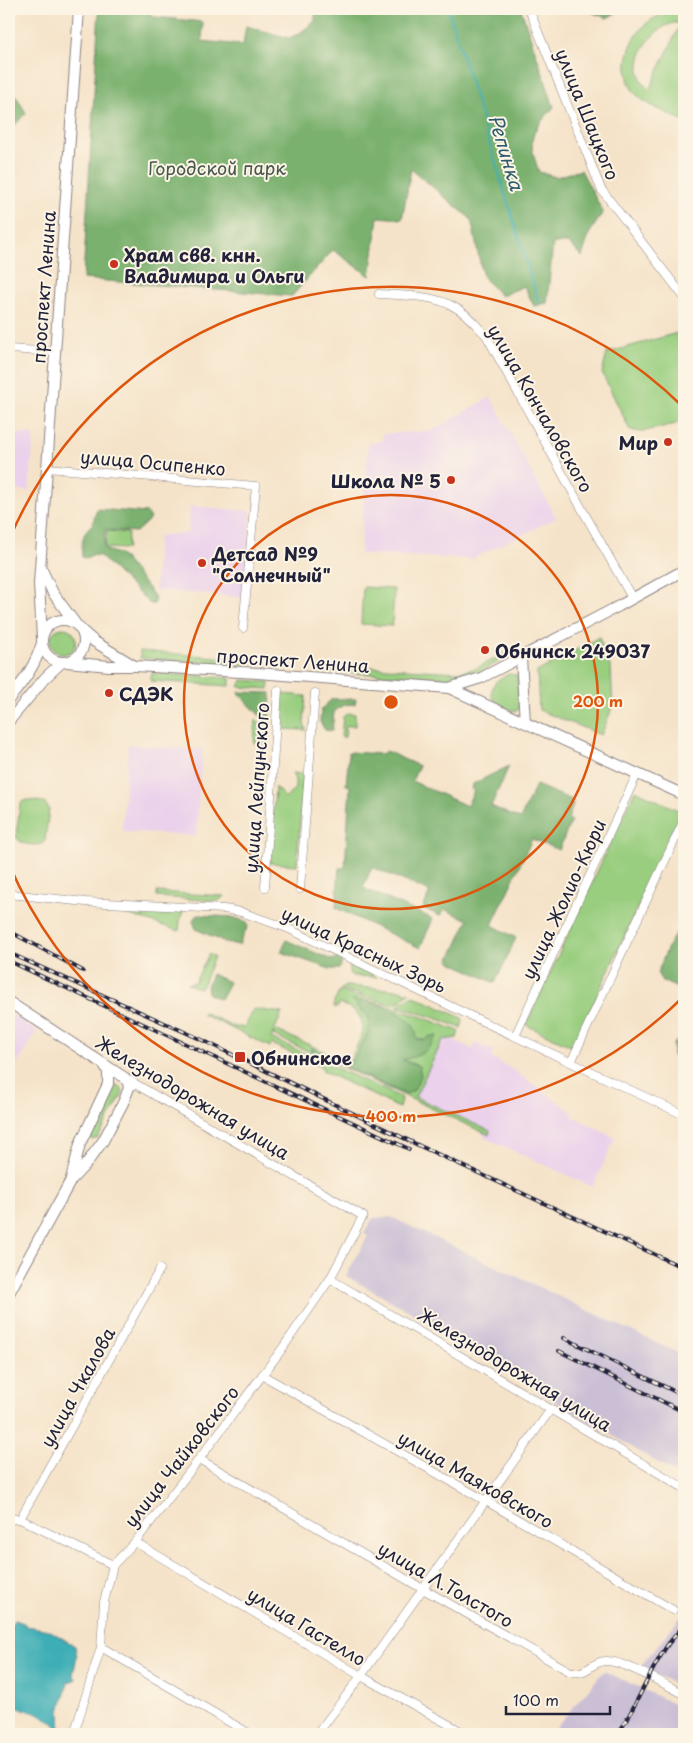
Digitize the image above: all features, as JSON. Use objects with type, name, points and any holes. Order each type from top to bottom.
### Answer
[{"type":"main road","name":"проспект Ленина","points":[[9,699],[26,680],[34,666],[42,641],[39,583],[79,9]]},
{"type":"main road","name":"проспект Ленина","points":[[40,567],[56,598],[79,628],[96,642],[135,666]]},
{"type":"main road","points":[[449,688],[481,678],[521,658],[684,570]]},
{"type":"main road","points":[[9,721],[45,678],[65,662],[76,657],[82,649],[84,639],[79,628],[68,621],[58,620],[49,625],[42,641],[45,653],[49,657],[65,662]]},
{"type":"main road","points":[[521,658],[525,722]]},
{"type":"main road","name":"проспект Ленина","points":[[65,662],[258,673],[449,688]]},
{"type":"main road","points":[[449,688],[684,795]]},
{"type":"main road","name":"Железнодорожная улица","points":[[9,1002],[125,1078]]},
{"type":"main road","points":[[71,1180],[84,1135],[108,1084],[108,1072],[104,1064]]},
{"type":"main road","points":[[9,1293],[71,1180],[103,1141],[128,1094],[129,1086],[125,1078],[118,1077],[108,1084]]},
{"type":"main road","points":[[84,1135],[92,1143],[98,1144],[103,1141]]},
{"type":"street","name":"улица Шацкого","points":[[529,9],[601,189],[684,297]]},
{"type":"street","name":"улица Кончаловского","points":[[379,294],[425,296],[444,302],[465,314],[486,335],[632,598]]},
{"type":"street","points":[[9,349],[55,352]]},
{"type":"street","name":"улица Осипенко","points":[[47,468],[256,486],[243,628]]},
{"type":"street","name":"улица Лейпунского","points":[[265,887],[278,690]]},
{"type":"street","points":[[300,890],[315,693]]},
{"type":"street","name":"улица Жолио-Кюри","points":[[515,1036],[637,774]]},
{"type":"street","points":[[571,1062],[684,820]]},
{"type":"street","name":"улица Красных Зорь","points":[[9,894],[86,902],[194,907],[241,912],[287,928],[684,1115]]},
{"type":"street","name":"Железнодорожная улица","points":[[125,1078],[363,1216]]},
{"type":"street","points":[[128,1094],[142,1089]]},
{"type":"street","name":"улица Чайковского","points":[[75,1732],[101,1647],[104,1602],[113,1565],[134,1542],[262,1375],[330,1278],[363,1216]]},
{"type":"street","name":"улица Чкалова","points":[[20,1519],[160,1269]]},
{"type":"street","name":"Железнодорожная улица","points":[[330,1278],[684,1488]]},
{"type":"street","name":"улица Маяковского","points":[[262,1375],[486,1501],[673,1610]]},
{"type":"street","points":[[317,1734],[362,1676],[551,1409]]},
{"type":"street","name":"улица Л.Толстого","points":[[199,1459],[569,1671],[583,1672],[604,1660],[612,1661],[684,1694]]},
{"type":"street","points":[[9,1519],[20,1519],[113,1565]]},
{"type":"street","name":"улица Гастелло","points":[[134,1542],[362,1676],[466,1734]]},
{"type":"street","points":[[101,1647],[250,1734]]},
{"type":"street","points":[[75,1732],[85,1734]]},
{"type":"shaded area","name":"Школа № 5","points":[[491,397],[556,518],[471,559],[360,554],[368,443],[382,442],[383,434],[431,431]]},
{"type":"shaded area","points":[[9,405],[11,405],[9,433]]},
{"type":"shaded area","points":[[9,433],[34,435],[29,491],[9,490]]},
{"type":"shaded area","name":"Детсад №9 \"Солнечный\"","points":[[190,506],[251,511],[244,594],[241,597],[155,590],[158,536],[188,533]]},
{"type":"shaded area","points":[[128,745],[202,750],[196,836],[122,831]]},
{"type":"shaded area","points":[[9,1012],[37,1031],[9,1077]]},
{"type":"shaded area","points":[[451,1039],[473,1049],[476,1043],[494,1051],[491,1057],[513,1070],[572,1112],[572,1116],[615,1138],[593,1187],[485,1138],[478,1126],[415,1097],[443,1040]]},
{"type":"shaded area","points":[[391,1217],[684,1356],[684,1478],[537,1391],[539,1383],[346,1276],[368,1236],[364,1233],[373,1218]]},
{"type":"shaded area","points":[[684,1613],[684,1688],[640,1667]]},
{"type":"shaded area","points":[[604,1671],[684,1709],[684,1734],[550,1734]]},
{"type":"green space","name":"Городской парк","points":[[99,9],[144,9],[155,17],[203,22],[202,41],[243,45],[246,26],[289,38],[300,33],[315,21],[315,9],[521,9],[554,107],[540,123],[533,137],[533,151],[539,172],[556,177],[581,170],[603,212],[589,234],[582,257],[569,243],[553,243],[547,303],[534,306],[524,286],[501,296],[483,277],[471,219],[411,169],[402,219],[378,217],[370,276],[333,250],[292,296],[83,279]]},
{"type":"green space","points":[[583,9],[623,9],[607,18]]},
{"type":"green space","points":[[676,11],[684,14],[684,121],[650,105],[638,96],[634,92],[627,75],[630,48],[639,32],[645,25],[659,16]],"holes":[[[674,23],[681,23],[649,90],[642,81],[639,71],[643,50],[648,41],[664,27]]]},
{"type":"green space","points":[[9,80],[26,113],[9,131]]},
{"type":"green space","points":[[9,218],[14,218],[10,279],[9,279]]},
{"type":"green space","points":[[684,331],[684,422],[641,432],[630,430],[602,373],[607,353]]},
{"type":"green space","points":[[97,509],[147,513],[150,519],[136,532],[105,530],[104,549],[118,554],[125,559],[154,596],[154,604],[150,604],[100,556],[82,557],[84,535],[92,525]]},
{"type":"green space","points":[[107,531],[128,533],[127,549],[105,548]]},
{"type":"green space","points":[[363,587],[394,589],[392,626],[361,624]]},
{"type":"green space","points":[[63,628],[72,632],[76,641],[72,650],[63,654],[54,650],[50,641],[54,632]]},
{"type":"green space","points":[[599,637],[611,669],[613,706],[601,735],[539,710],[537,672]]},
{"type":"green space","points":[[517,647],[517,652],[480,672],[456,678],[331,672],[335,665],[458,672],[477,668]]},
{"type":"green space","points":[[140,651],[253,660],[252,663],[247,665],[140,658]]},
{"type":"green space","points":[[152,673],[230,678],[230,686],[150,681]]},
{"type":"green space","points":[[509,674],[516,675],[518,679],[519,708],[517,711],[499,704],[492,696],[494,684]]},
{"type":"green space","points":[[242,680],[269,682],[269,689],[239,687]]},
{"type":"green space","points":[[239,692],[271,693],[269,725],[239,694]]},
{"type":"green space","points":[[282,694],[306,696],[304,723],[306,730],[279,729]]},
{"type":"green space","points":[[332,699],[356,699],[355,704],[343,705],[334,712],[332,731],[325,730],[320,722],[321,709]]},
{"type":"green space","points":[[347,713],[355,714],[355,726],[346,726],[345,737],[341,737],[343,717]]},
{"type":"green space","points":[[256,719],[268,730],[267,744],[254,743]]},
{"type":"green space","points":[[386,751],[419,766],[412,781],[467,806],[474,790],[471,789],[473,784],[509,766],[491,806],[520,819],[536,785],[572,800],[573,805],[568,819],[571,821],[559,850],[532,839],[492,925],[516,938],[495,983],[449,961],[468,920],[444,909],[440,916],[423,908],[430,892],[372,867],[363,888],[433,919],[420,948],[336,908],[339,868],[345,868],[350,786],[346,785],[349,752],[382,754]]},
{"type":"green space","points":[[292,773],[303,774],[297,865],[270,863],[275,787],[286,798],[295,788],[295,780]]},
{"type":"green space","points":[[635,790],[682,812],[573,1047],[526,1025]]},
{"type":"green space","points":[[23,801],[44,802],[49,809],[45,840],[42,844],[31,845],[23,843],[16,836],[20,805]]},
{"type":"green space","points":[[157,892],[225,896],[218,901],[157,897]]},
{"type":"green space","points":[[125,908],[183,911],[179,931],[124,913],[122,911]]},
{"type":"green space","points":[[199,915],[232,917],[247,922],[248,926],[239,945],[224,942],[196,929],[193,921]]},
{"type":"green space","points":[[684,926],[684,991],[662,981],[657,973],[671,941]]},
{"type":"green space","points":[[286,940],[332,960],[337,957],[342,962],[339,969],[330,969],[281,952]]},
{"type":"green space","points":[[209,954],[214,957],[202,986],[199,988],[187,984],[195,982]]},
{"type":"green space","points":[[350,966],[355,966],[377,977],[353,976],[349,973]]},
{"type":"green space","points":[[212,974],[229,982],[221,999],[208,994],[207,986]]},
{"type":"green space","points":[[345,986],[400,990],[409,993],[401,1001],[392,1005],[341,989]]},
{"type":"green space","points":[[340,991],[459,1031],[457,1038],[443,1040],[415,1097],[490,1131],[489,1135],[273,1035],[275,1030],[349,1062],[358,1044],[362,1028],[358,1014],[340,1004],[337,1008],[334,1007],[334,1002]]},
{"type":"green space","points":[[412,996],[462,1018],[461,1028],[397,1006]]},
{"type":"green space","points":[[352,1000],[376,1004],[400,1014],[413,1025],[417,1039],[425,1040],[430,1036],[437,1036],[423,1052],[415,1057],[403,1060],[419,1066],[421,1076],[413,1091],[405,1094],[313,1053],[311,1048],[351,1063],[367,1035],[369,1019]]},
{"type":"green space","points":[[254,1009],[282,1013],[271,1038],[400,1097],[399,1108],[323,1071],[323,1068],[272,1044],[270,1047],[202,1014],[203,1012],[237,1028],[238,1026],[242,1028]]},
{"type":"green space","points":[[684,1036],[684,1048],[677,1058],[673,1056],[673,1044]]},
{"type":"green space","points":[[115,1086],[121,1087],[123,1093],[98,1138],[92,1140],[90,1134],[112,1088]]},
{"type":"water","points":[[14,1620],[24,1623],[26,1626],[49,1630],[75,1646],[77,1657],[73,1674],[76,1679],[68,1683],[60,1711],[61,1732],[57,1733],[57,1727],[41,1715],[9,1706],[9,1629]]},
{"type":"waterway","name":"Репинка","points":[[448,9],[539,303]]},
{"type":"railway","points":[[9,931],[83,971]]},
{"type":"railway","points":[[9,953],[198,1038],[420,1146],[684,1268]]},
{"type":"railway","points":[[9,961],[409,1149]]},
{"type":"railway","points":[[564,1338],[684,1396]]},
{"type":"railway","points":[[559,1351],[684,1412]]},
{"type":"railway","points":[[618,1734],[662,1654],[684,1625]]},
{"type":"place","name":"Храм свв. кнн. Владимира и Ольги","points":[[114,264]]},
{"type":"place","name":"Мир","points":[[668,442]]},
{"type":"place","name":"Школа № 5","points":[[451,480]]},
{"type":"place","name":"Детсад №9 \"Солнечный\"","points":[[202,563]]},
{"type":"place","name":"Обнинск 249037","points":[[485,650]]},
{"type":"place","name":"СДЭК","points":[[109,693]]},
{"type":"place","name":"Обнинское","points":[[240,1057]]}]
